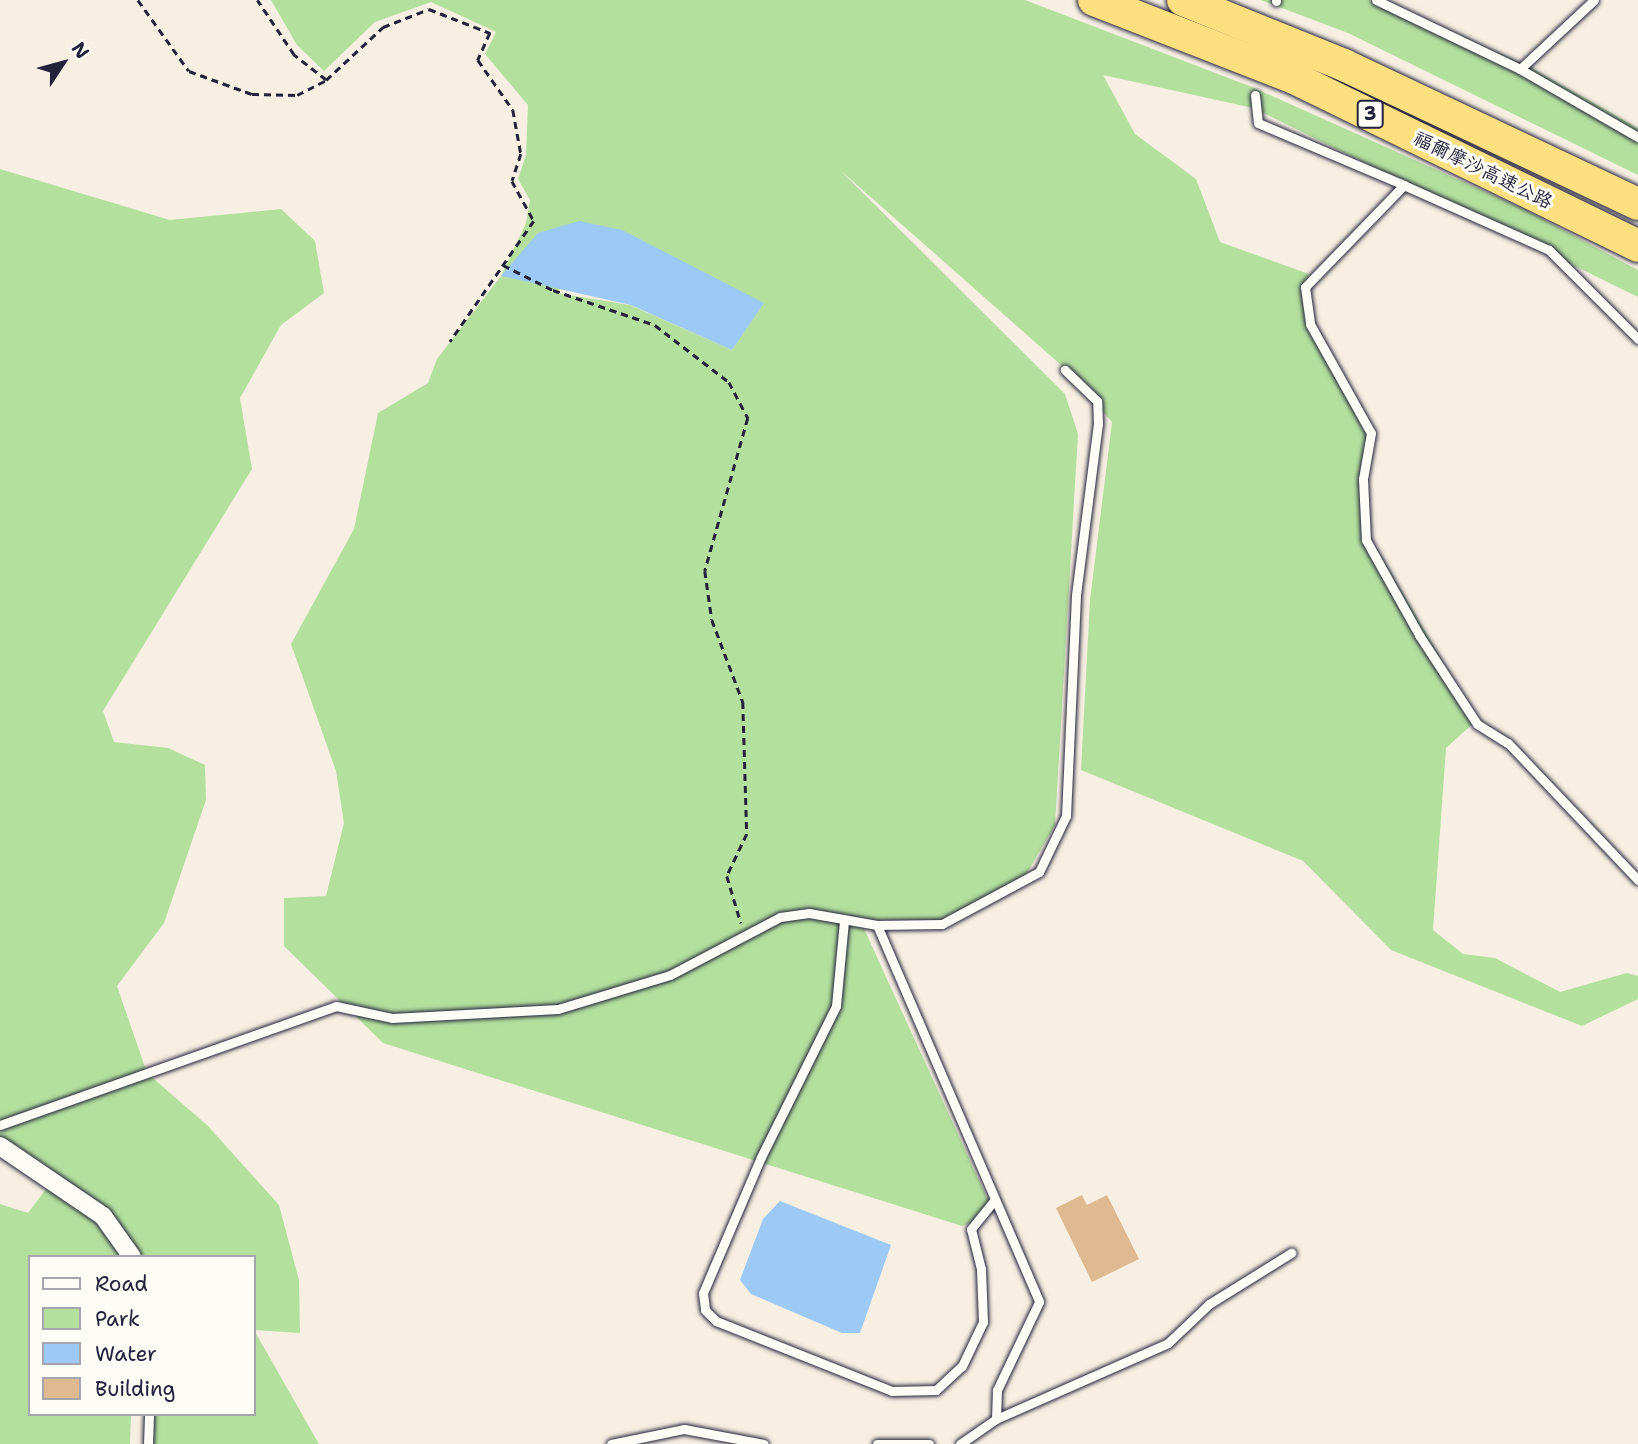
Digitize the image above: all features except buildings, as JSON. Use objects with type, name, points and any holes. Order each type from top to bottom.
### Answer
[{"type":"highway","name":"福爾摩沙高速公路","points":[[1094,0],[1294,78],[1638,246]]},
{"type":"highway","name":"福爾摩沙高速公路","points":[[1183,0],[1344,65],[1638,204]]},
{"type":"street","points":[[0,1146],[103,1216],[131,1255]]},
{"type":"lane","points":[[1376,0],[1520,69],[1638,137]]},
{"type":"lane","points":[[1520,69],[1594,0]]},
{"type":"lane","points":[[1255,95],[1258,122],[1549,250],[1638,339]]},
{"type":"lane","points":[[1404,185],[1305,287],[1310,324],[1371,432],[1363,479],[1366,540],[1467,712],[1508,743],[1638,880]]},
{"type":"lane","points":[[0,1125],[336,1006],[392,1018],[558,1009],[670,975],[746,939],[780,917],[809,912],[844,921],[877,925],[942,924],[994,901],[1039,872],[1058,841],[1066,816],[1076,595],[1098,424],[1097,401],[1065,370]]},
{"type":"lane","points":[[844,921],[836,1006],[745,1194],[703,1293],[705,1310],[716,1321],[892,1391],[936,1390],[962,1366],[983,1322],[981,1269],[971,1229],[995,1199]]},
{"type":"lane","points":[[877,925],[1039,1302],[997,1390],[996,1419]]},
{"type":"lane","points":[[960,1444],[996,1419],[1168,1343],[1209,1304],[1291,1253]]},
{"type":"lane","points":[[148,1444],[149,1416]]},
{"type":"lane","points":[[611,1444],[684,1429],[764,1444]]},
{"type":"lane","points":[[877,1444],[929,1444]]},
{"type":"path","points":[[138,0],[189,71],[252,94],[297,95],[326,80],[383,27],[429,9],[490,33],[478,60],[513,110],[521,154],[512,181],[534,221],[450,342]]},
{"type":"path","points":[[257,0],[294,55],[326,80]]},
{"type":"path","points":[[503,265],[552,290],[655,325],[729,382],[748,418],[705,571],[712,620],[743,702],[747,834],[727,876],[746,939]]},
{"type":"green space","points":[[271,0],[1025,0],[1252,87],[1526,210],[1638,270],[1638,297],[1253,108],[1103,75],[1135,134],[1196,179],[1220,242],[1309,274],[1303,292],[1307,315],[1372,431],[1364,496],[1372,540],[1477,720],[1446,748],[1433,930],[1463,954],[1495,958],[1560,992],[1627,973],[1638,976],[1638,999],[1582,1026],[1391,950],[1303,861],[1081,770],[1090,600],[1112,422],[1061,365],[840,170],[1065,394],[1078,434],[1055,825],[1020,885],[951,920],[860,920],[994,1213],[962,1226],[383,1043],[284,946],[284,898],[326,896],[344,823],[336,771],[291,644],[354,529],[378,413],[428,383],[437,359],[501,276],[526,223],[530,200],[518,179],[526,155],[528,105],[485,54],[496,32],[431,2],[375,22],[324,71],[297,45]],"holes":[[[673,258],[763,303],[732,350],[630,305],[550,292]]]},
{"type":"green space","points":[[1261,0],[1384,0],[1528,66],[1638,128],[1638,175],[1348,33]]},
{"type":"green space","points":[[0,169],[170,220],[281,209],[315,241],[324,293],[281,325],[240,398],[252,469],[103,711],[114,742],[168,748],[205,765],[206,800],[164,923],[117,986],[147,1073],[208,1126],[279,1205],[299,1280],[300,1333],[256,1330],[256,1255],[28,1255],[28,1416],[131,1416],[130,1444],[0,1444],[0,1204],[28,1213],[55,1177],[0,1141]]},
{"type":"green space","points":[[256,1334],[319,1444],[145,1444],[144,1416],[256,1416]]},
{"type":"water","points":[[579,221],[622,230],[764,303],[732,350],[631,305],[501,276],[538,233]]},
{"type":"water","points":[[780,1201],[891,1245],[860,1333],[842,1333],[751,1294],[740,1280],[763,1219]]}]
